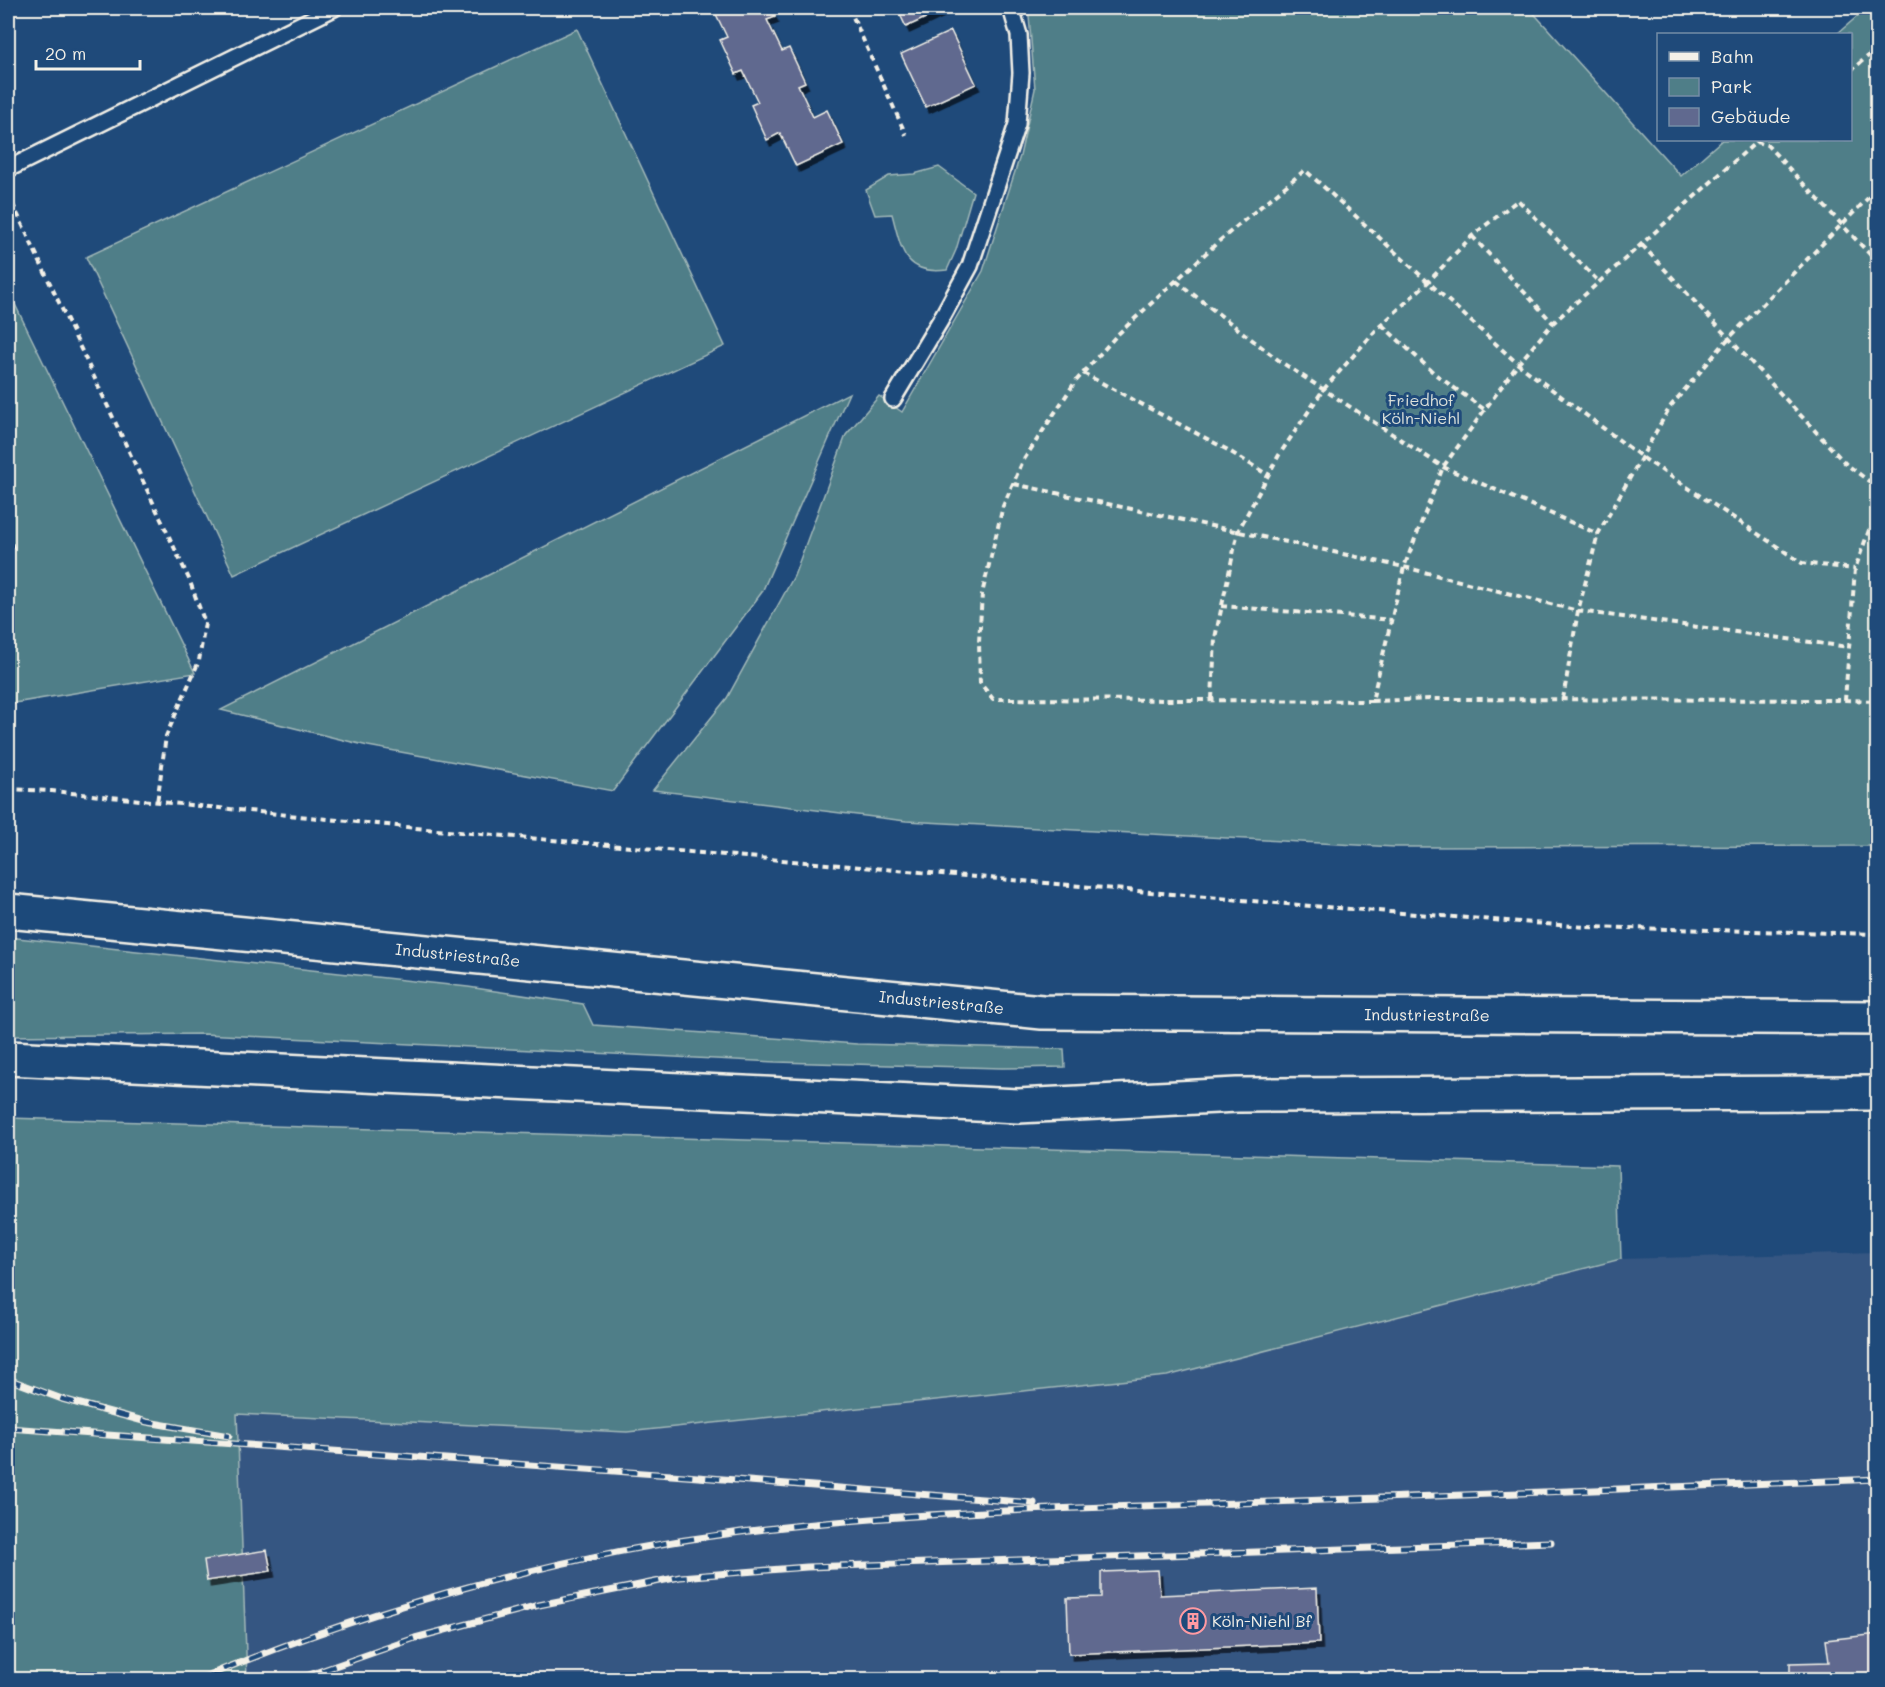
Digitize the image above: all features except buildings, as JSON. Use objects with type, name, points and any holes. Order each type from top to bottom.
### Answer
[{"type":"highway","name":"Industriestraße","points":[[8,911],[1042,1012],[1878,1018]]},
{"type":"highway","points":[[8,1058],[1017,1106],[1237,1095],[1878,1093]]},
{"type":"lane","points":[[8,169],[334,8]]},
{"type":"lane","points":[[893,399],[970,266],[1017,124],[1022,73],[1019,35],[1011,8]]},
{"type":"path","points":[[849,8],[906,135]]},
{"type":"path","points":[[1852,70],[1878,48]]},
{"type":"path","points":[[1767,145],[1772,141]]},
{"type":"path","points":[[1372,701],[1404,567],[1443,467],[1518,364],[1553,323],[1756,142],[1767,145],[1878,263]]},
{"type":"path","points":[[1854,569],[1802,563],[1643,458],[1518,364],[1305,170],[1218,242],[1117,335],[1075,382],[1023,460],[1003,506],[982,594],[979,642],[980,682],[993,699],[1878,700]]},
{"type":"path","points":[[1563,699],[1578,611],[1598,534],[1671,407],[1728,339],[1878,188]]},
{"type":"path","points":[[8,194],[189,579],[206,623],[199,661],[166,736],[158,803]]},
{"type":"path","points":[[1212,699],[1215,638],[1238,531],[1279,455],[1323,390],[1382,325],[1472,236],[1518,200],[1599,282]]},
{"type":"path","points":[[1472,236],[1553,323]]},
{"type":"path","points":[[1642,245],[1846,464],[1878,488]]},
{"type":"path","points":[[1176,281],[1281,362],[1443,467],[1598,534]]},
{"type":"path","points":[[1382,325],[1435,374],[1485,410]]},
{"type":"path","points":[[1083,373],[1226,449],[1268,475]]},
{"type":"path","points":[[1014,484],[1404,567],[1578,611],[1848,647]]},
{"type":"path","points":[[1845,700],[1854,569],[1869,530],[1878,515]]},
{"type":"path","points":[[8,534],[13,547],[8,550]]},
{"type":"path","points":[[1221,606],[1392,620]]},
{"type":"path","points":[[8,789],[52,791],[507,836],[1299,905],[1585,927],[1878,934]]},
{"type":"shaded area","points":[[1877,1252],[1877,1679],[247,1679],[237,1414],[627,1432],[1167,1376],[1621,1259]]},
{"type":"green space","name":"Friedhof Köln-Niehl","points":[[1025,8],[1529,8],[1681,176],[1721,141],[1852,141],[1852,33],[1838,33],[1867,8],[1877,8],[1877,846],[1395,847],[906,821],[653,790],[727,698],[794,576],[846,435],[879,396],[902,412],[983,271],[1020,156],[1035,89],[1029,16]]},
{"type":"green space","points":[[577,29],[725,346],[234,575],[86,257]]},
{"type":"green space","points":[[939,167],[973,192],[956,250],[947,270],[932,271],[913,264],[906,257],[892,214],[875,215],[866,190],[889,176],[914,174]]},
{"type":"green space","points":[[8,290],[195,673],[8,704]]},
{"type":"green space","points":[[849,393],[762,592],[613,791],[368,746],[221,710]]},
{"type":"green space","points":[[8,937],[468,987],[583,1004],[593,1025],[857,1044],[1064,1049],[1065,1067],[1002,1068],[776,1062],[204,1034],[8,1036]]},
{"type":"green space","points":[[8,1118],[1618,1166],[1621,1259],[1167,1376],[627,1432],[237,1414],[247,1679],[8,1680]]},
{"type":"railway","points":[[8,1379],[62,1399],[147,1422],[229,1436]]},
{"type":"railway","points":[[8,1428],[1034,1503]]},
{"type":"railway","points":[[197,1680],[329,1630],[464,1588],[602,1555],[741,1532],[939,1514],[1878,1479]]},
{"type":"railway","points":[[295,1680],[415,1638],[539,1605],[680,1577],[807,1567],[1551,1542]]},
{"type":"place","name":"Köln-Niehl Bf","points":[[1193,1621]]}]
